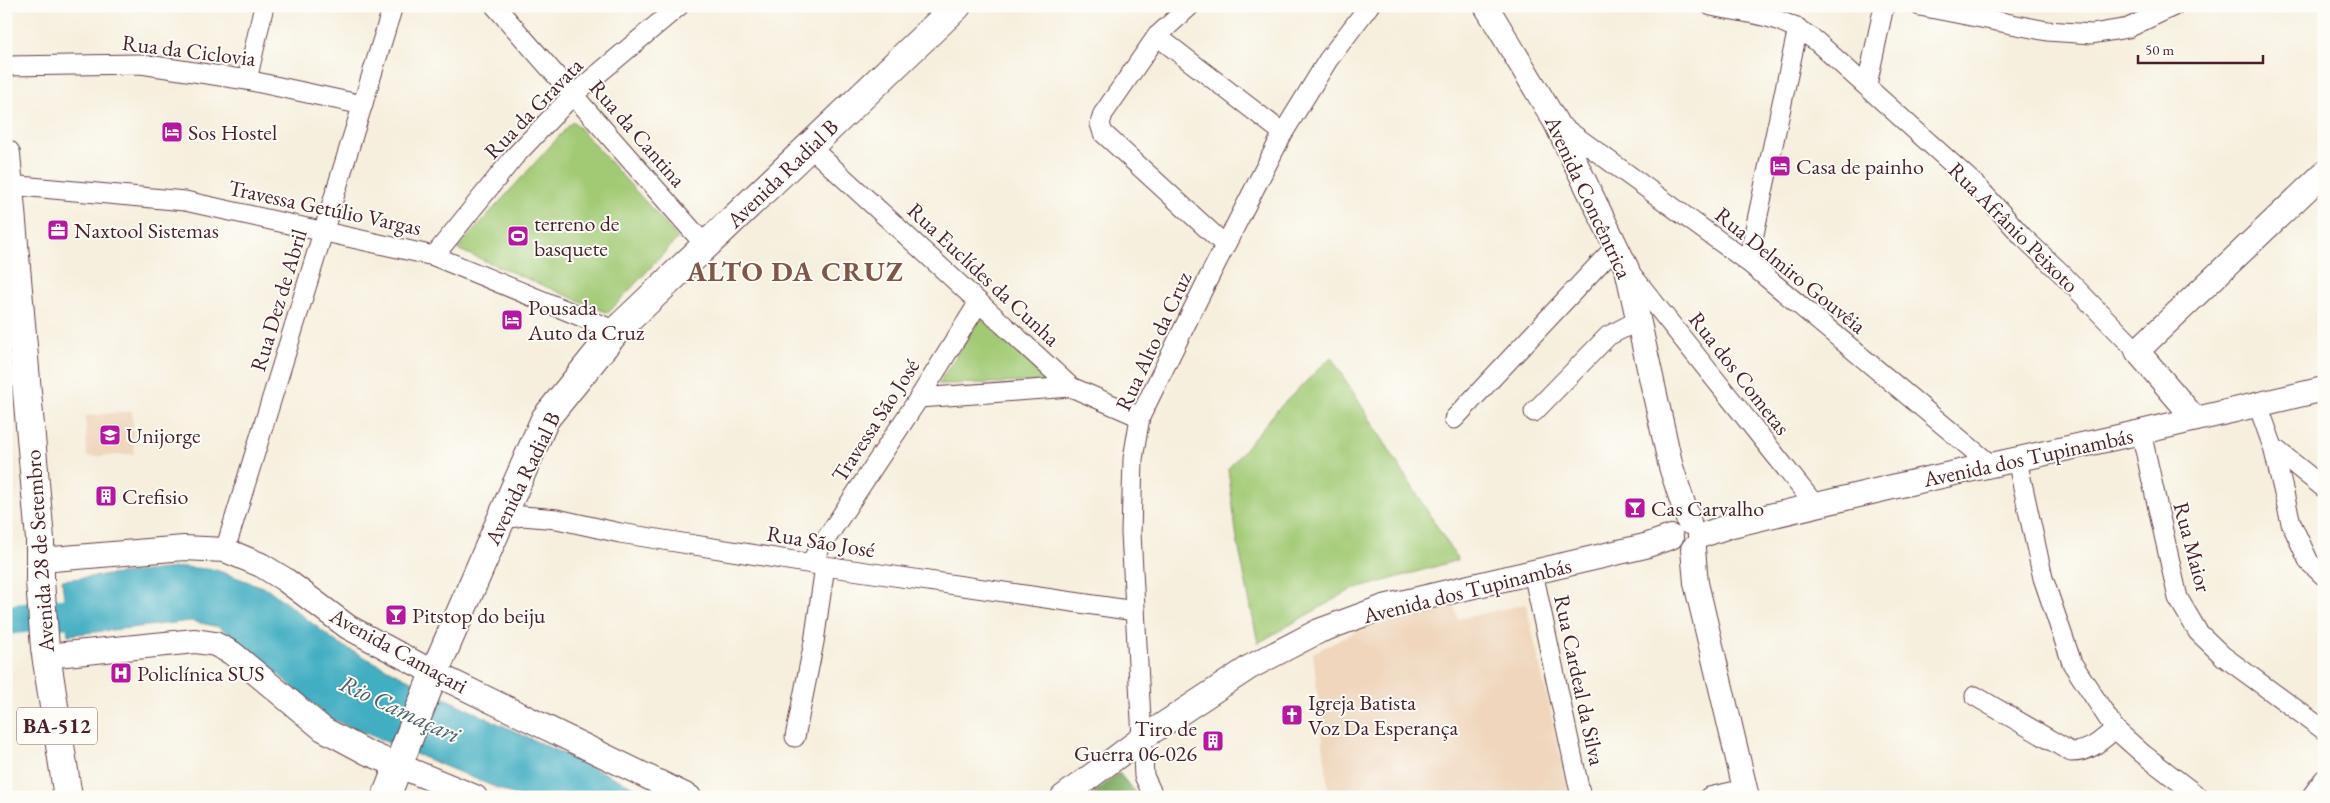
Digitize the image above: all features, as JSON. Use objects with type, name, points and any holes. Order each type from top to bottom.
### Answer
[{"type":"main road","name":"Avenida Radial B","points":[[386,797],[432,678],[545,419],[616,331],[957,6]]},
{"type":"main road","name":"Avenida 28 de Setembro","points":[[6,154],[14,318],[41,571],[45,648],[68,797]]},
{"type":"street","points":[[247,80],[264,6]]},
{"type":"street","name":"Rua Dez de Abril","points":[[225,550],[394,6]]},
{"type":"street","name":"Rua da Cantina","points":[[495,6],[706,245]]},
{"type":"street","name":"Rua da Gravata","points":[[434,256],[514,157],[572,95],[679,6]]},
{"type":"street","points":[[1190,6],[1157,36],[1103,114],[1100,124],[1104,132],[1225,245]]},
{"type":"street","name":"Rua Alto da Cruz","points":[[1154,797],[1144,776],[1131,532],[1133,459],[1140,417],[1283,133],[1328,60],[1369,6]]},
{"type":"street","name":"Avenida Concêntrica","points":[[1486,6],[1555,121],[1627,269],[1696,583],[1746,793]]},
{"type":"street","name":"Rua Afrânio Peixoto","points":[[1711,6],[1780,20],[1798,28],[1867,85],[1976,186],[2023,237],[2061,273],[2137,352],[2195,419]]},
{"type":"street","points":[[1867,85],[1884,6]]},
{"type":"street","points":[[1920,6],[2047,31],[2092,34],[2128,28],[2174,6]]},
{"type":"street","points":[[1748,262],[1798,28]]},
{"type":"street","points":[[1157,36],[1283,133]]},
{"type":"street","name":"Rua da Ciclovia","points":[[6,66],[140,64],[247,80],[363,105]]},
{"type":"street","name":"Rua Delmiro Gouvêia","points":[[1555,121],[1748,262],[1990,465]]},
{"type":"street","name":"Rua Euclídes da Cunha","points":[[809,146],[1071,387],[1140,417]]},
{"type":"street","points":[[2137,352],[2324,173]]},
{"type":"street","name":"Travessa Getúlio Vargas","points":[[9,185],[185,201],[325,230],[434,256],[616,331]]},
{"type":"street","points":[[1454,419],[1616,246]]},
{"type":"street","name":"Rua dos Cometas","points":[[1627,269],[1815,506]]},
{"type":"street","name":"Travessa São José","points":[[818,565],[979,302]]},
{"type":"street","points":[[1534,412],[1608,336],[1638,320]]},
{"type":"street","points":[[919,398],[1071,387]]},
{"type":"street","name":"Avenida dos Tupinambás","points":[[1063,797],[1141,739],[1250,667],[1319,631],[1384,606],[2324,389]]},
{"type":"street","points":[[2258,405],[2273,446],[2291,523],[2309,562],[2324,576]]},
{"type":"street","name":"Rua Maior","points":[[2141,432],[2178,598],[2198,632],[2252,678],[2324,730]]},
{"type":"street","points":[[2273,446],[2324,488]]},
{"type":"street","points":[[2017,460],[2043,578],[2072,663],[2115,730],[2199,797]]},
{"type":"street","name":"Rua São José","points":[[500,520],[523,516],[557,520],[818,565],[1135,611]]},
{"type":"street","name":"Avenida Camaçari","points":[[41,571],[184,548],[225,550],[261,566],[284,579],[348,627],[432,678],[689,797]]},
{"type":"street","points":[[795,737],[814,642],[818,565]]},
{"type":"street","name":"Rua Cardeal da Silva","points":[[1533,572],[1581,797]]},
{"type":"street","points":[[45,648],[195,641],[215,644],[232,653],[323,729],[368,753],[400,759],[475,797]]},
{"type":"street","points":[[1975,696],[2071,752],[2082,752],[2091,749],[2115,730]]},
{"type":"street","points":[[2311,797],[2324,779]]},
{"type":"street","points":[[1709,797],[1746,793]]},
{"type":"shaded area","name":"Unijorge","points":[[132,411],[134,454],[87,457],[85,416]]},
{"type":"shaded area","points":[[1526,604],[1570,797],[1329,797],[1313,653],[1365,627],[1454,605],[1458,619]]},
{"type":"green space","points":[[573,121],[678,238],[608,313],[457,249]]},
{"type":"green space","points":[[981,318],[1050,382],[938,384]]},
{"type":"green space","points":[[1331,357],[1458,560],[1349,591],[1258,643],[1237,539],[1228,469],[1279,408]]},
{"type":"green space","points":[[1119,773],[1139,797],[1089,797]]},
{"type":"water","points":[[184,567],[216,570],[268,589],[339,644],[446,699],[655,797],[519,797],[329,718],[237,639],[219,627],[191,621],[68,635],[62,580]]},
{"type":"waterway","name":"Rio Camaçari","points":[[6,620],[106,609]]},
{"type":"place","name":"Sos Hostel","points":[[172,132]]},
{"type":"place","name":"Casa de painho","points":[[1780,166]]},
{"type":"place","name":"Naxtool Sistemas","points":[[58,230]]},
{"type":"place","name":"terreno de basquete","points":[[518,236]]},
{"type":"place","name":"Pousada Auto da Cruz","points":[[512,320]]},
{"type":"place","name":"Unijorge","points":[[110,435]]},
{"type":"place","name":"Crefisio","points":[[106,496]]},
{"type":"place","name":"Cas Carvalho","points":[[1635,508]]},
{"type":"place","name":"Pitstop do beiju","points":[[396,615]]},
{"type":"place","name":"Policlínica SUS","points":[[121,673]]},
{"type":"place","name":"Igreja Batista Voz Da Esperança","points":[[1292,715]]},
{"type":"place","name":"Tiro de Guerra 06-026","points":[[1213,741]]},
{"type":"district","name":"ALTO DA CRUZ","points":[[795,271]]}]
